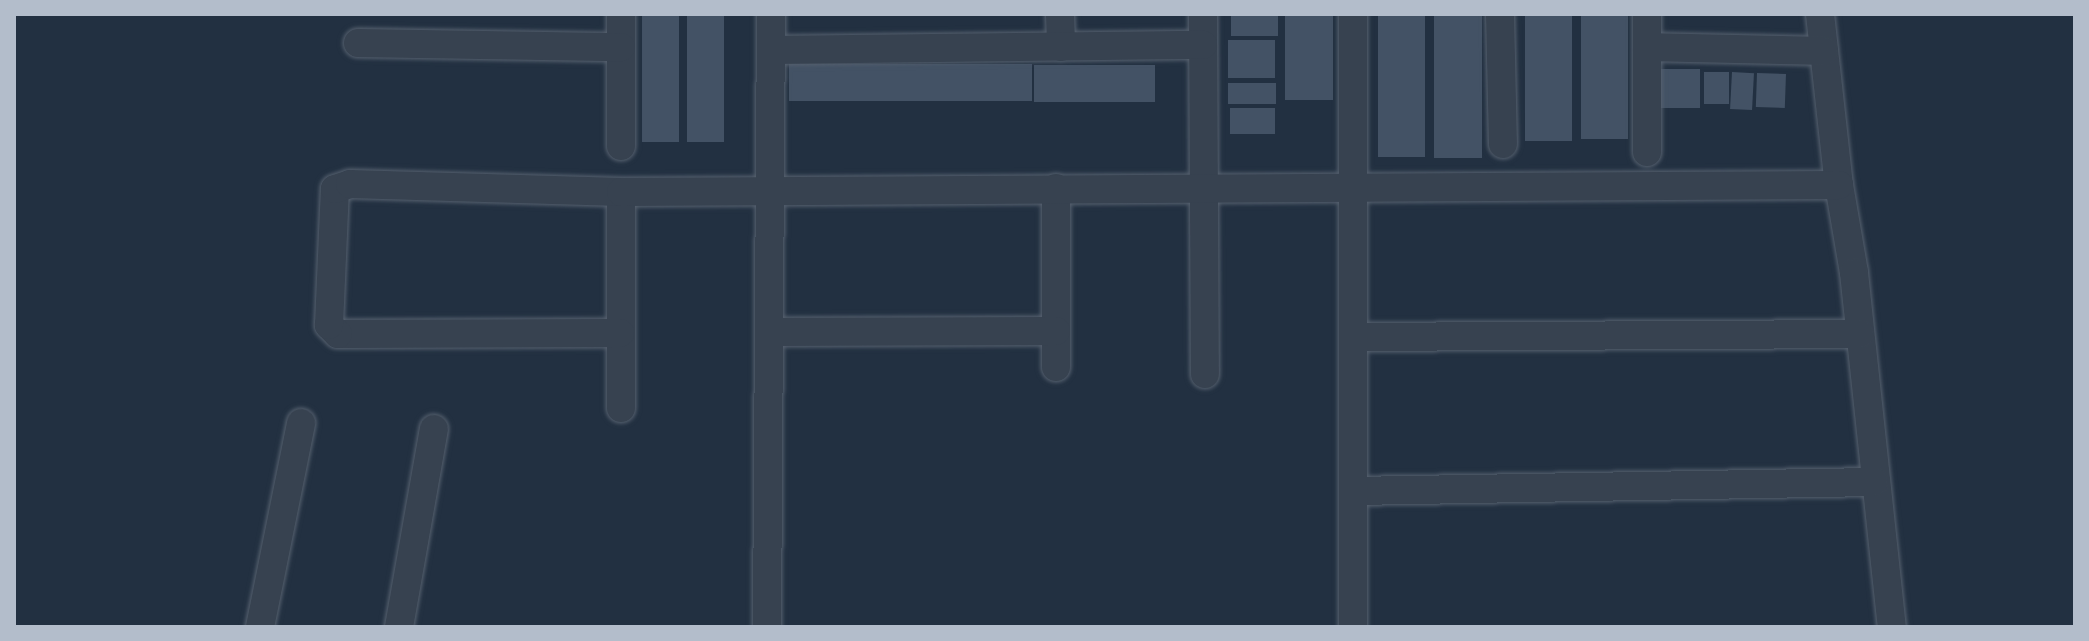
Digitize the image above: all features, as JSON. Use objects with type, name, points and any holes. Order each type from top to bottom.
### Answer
[{"type":"street","points":[[621,14],[621,146]]},
{"type":"street","points":[[767,627],[771,14]]},
{"type":"street","points":[[1060,14],[1061,47]]},
{"type":"street","points":[[1203,14],[1205,374]]},
{"type":"street","points":[[1353,14],[1353,627]]},
{"type":"street","points":[[1500,14],[1503,144]]},
{"type":"street","points":[[1647,14],[1647,152]]},
{"type":"street","points":[[1820,14],[1839,185],[1854,273],[1874,482],[1892,627]]},
{"type":"street","points":[[358,43],[621,47]]},
{"type":"street","points":[[771,50],[1203,45]]},
{"type":"street","points":[[1647,47],[1824,51]]},
{"type":"street","points":[[620,333],[338,334],[329,325],[335,189],[342,185],[621,192],[1839,185]]},
{"type":"street","points":[[1056,188],[1056,367]]},
{"type":"street","points":[[621,192],[621,408]]},
{"type":"street","points":[[770,332],[1056,331]]},
{"type":"street","points":[[1353,337],[1860,334]]},
{"type":"street","points":[[260,627],[301,423]]},
{"type":"street","points":[[399,627],[434,429]]},
{"type":"street","points":[[1353,491],[1874,482]]},
{"type":"building","points":[[642,14],[679,14],[679,142],[642,142]]},
{"type":"building","points":[[687,14],[724,14],[724,142],[687,142]]},
{"type":"building","points":[[1231,14],[1278,14],[1278,36],[1231,36]]},
{"type":"building","points":[[1285,14],[1333,14],[1333,100],[1285,100]]},
{"type":"building","points":[[1378,14],[1425,14],[1425,157],[1378,157]]},
{"type":"building","points":[[1434,14],[1482,14],[1482,158],[1434,158]]},
{"type":"building","points":[[1525,14],[1572,14],[1572,141],[1525,141]]},
{"type":"building","points":[[1581,14],[1628,14],[1628,139],[1581,139]]},
{"type":"building","points":[[1228,40],[1275,40],[1275,78],[1228,78]]},
{"type":"building","points":[[789,64],[1032,64],[1032,101],[789,101]]},
{"type":"building","points":[[1034,65],[1155,65],[1155,102],[1034,102]]},
{"type":"building","points":[[1661,69],[1700,69],[1700,108],[1661,108]]},
{"type":"building","points":[[1704,72],[1729,72],[1729,104],[1704,104]]},
{"type":"building","points":[[1732,72],[1754,73],[1752,110],[1730,109]]},
{"type":"building","points":[[1757,73],[1786,74],[1785,108],[1756,107]]},
{"type":"building","points":[[1228,83],[1276,83],[1276,104],[1228,104]]},
{"type":"building","points":[[1230,108],[1275,108],[1275,134],[1230,134]]}]
